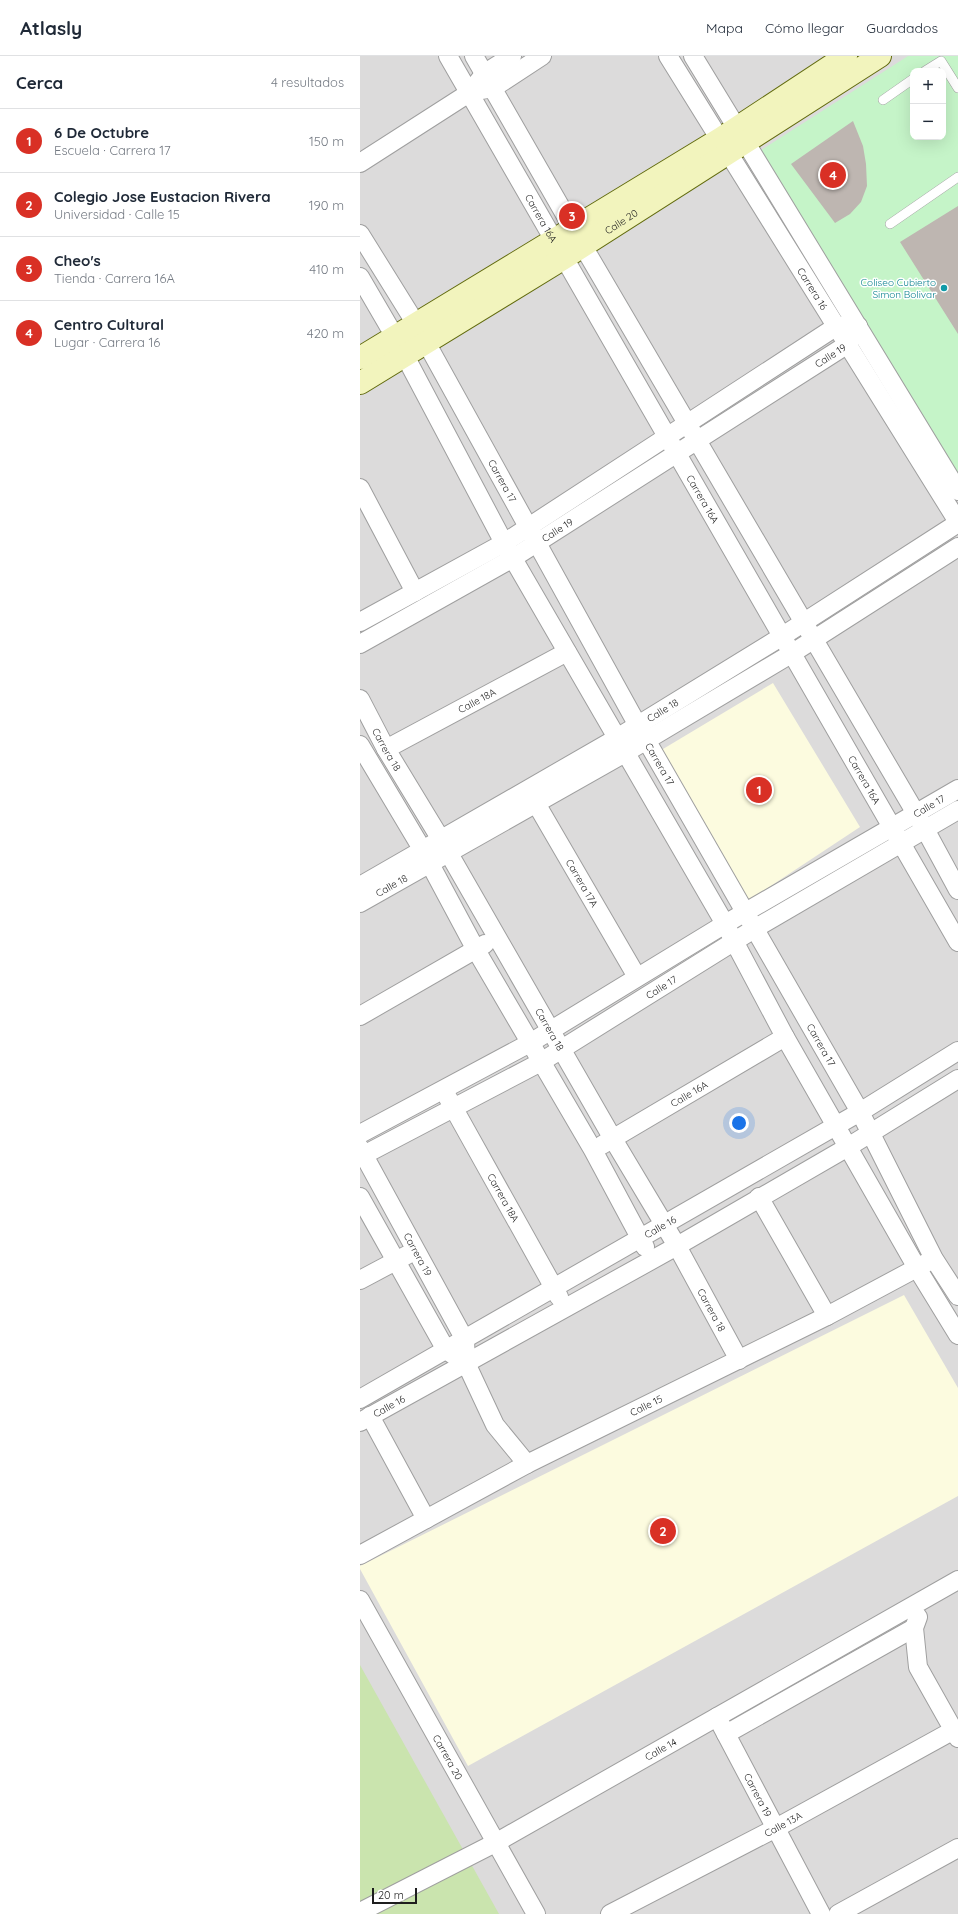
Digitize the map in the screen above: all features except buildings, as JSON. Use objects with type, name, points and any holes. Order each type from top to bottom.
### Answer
[{"type":"street","name":"Carrera 16A","points":[[448,56],[468,93],[678,453],[781,637],[958,942]]},
{"type":"street","points":[[474,56],[578,237],[925,829],[958,890]]},
{"type":"street","points":[[489,81],[512,56]]},
{"type":"street","points":[[360,163],[468,93],[489,81],[542,56]]},
{"type":"street","name":"Carrera 16","points":[[668,56],[732,140],[858,326],[958,491]]},
{"type":"street","name":"Carrera 16","points":[[693,56],[732,140],[837,326],[958,523]]},
{"type":"street","name":"Calle 20","points":[[732,140],[846,56]]},
{"type":"street","name":"Calle 20","points":[[360,383],[400,346],[416,324],[559,248],[732,140],[880,56]]},
{"type":"street","name":"Carrera 17","points":[[360,234],[416,324],[641,732],[860,1112],[934,1259],[958,1296]]},
{"type":"street","name":"Calle 20","points":[[360,358],[400,346],[426,343],[559,248]]},
{"type":"street","points":[[360,277],[400,346],[509,551],[725,924],[785,1037],[917,1268],[957,1332]]},
{"type":"street","name":"Calle 19","points":[[360,622],[415,592],[509,551],[536,544],[678,453],[693,432],[837,326],[858,326],[848,344],[693,432],[668,436],[528,528],[509,551],[360,644]]},
{"type":"street","points":[[360,488],[415,592]]},
{"type":"street","name":"Calle 18","points":[[360,903],[444,845],[621,745],[804,621],[958,523]]},
{"type":"street","name":"Calle 18","points":[[641,732],[791,654],[958,547]]},
{"type":"street","name":"Calle 18A","points":[[386,749],[567,652]]},
{"type":"street","name":"Carrera 18","points":[[360,699],[386,749],[444,845],[676,1246],[739,1360]]},
{"type":"street","name":"Carrera 18","points":[[360,745],[426,856],[476,950],[593,1150],[639,1238],[652,1259]]},
{"type":"street","name":"Calle 17","points":[[360,1134],[443,1088],[530,1043],[725,924],[915,812],[958,789]]},
{"type":"street","name":"Carrera 17A","points":[[532,796],[637,977]]},
{"type":"street","name":"Calle 17","points":[[361,1153],[453,1108],[541,1062],[734,943],[754,929],[958,810]]},
{"type":"street","name":"Calle 18","points":[[360,886],[426,856]]},
{"type":"street","points":[[360,1016],[476,950],[496,936]]},
{"type":"street","name":"Calle 16A","points":[[593,1150],[785,1037]]},
{"type":"street","name":"Calle 16","points":[[360,1399],[836,1126],[958,1051]]},
{"type":"street","name":"Calle 16","points":[[365,1419],[565,1306],[676,1246],[848,1147],[958,1079]]},
{"type":"street","name":"Carrera 18A","points":[[443,1088],[553,1288],[565,1306]]},
{"type":"street","name":"Carrera 19","points":[[361,1153],[465,1340],[466,1363],[495,1425],[527,1464]]},
{"type":"street","points":[[360,1197],[397,1260],[446,1350],[466,1363]]},
{"type":"street","points":[[759,1197],[827,1316]]},
{"type":"street","points":[[360,1280],[416,1251]]},
{"type":"street","name":"Calle 15","points":[[360,1555],[527,1464],[827,1316],[934,1259]]},
{"type":"street","points":[[365,1419],[426,1519]]},
{"type":"street","name":"Calle 14","points":[[360,1912],[497,1842],[958,1580]]},
{"type":"street","name":"Carrera 20","points":[[360,1600],[536,1914]]},
{"type":"street","points":[[924,1600],[914,1628],[918,1668],[956,1734]]},
{"type":"street","points":[[726,1734],[914,1628]]},
{"type":"street","name":"Carrera 19","points":[[717,1717],[821,1914]]},
{"type":"street","name":"Calle 13A","points":[[610,1914],[956,1734]]},
{"type":"street","points":[[838,1914],[958,1848]]},
{"type":"lane","points":[[928,68],[940,58],[958,88]]},
{"type":"lane","points":[[883,100],[910,81]]},
{"type":"lane","points":[[890,224],[958,177]]},
{"type":"shaded area","points":[[360,56],[958,56],[958,1914],[360,1914]]},
{"type":"shaded area","points":[[773,683],[860,827],[745,903],[658,752]]},
{"type":"shaded area","points":[[904,1295],[958,1388],[958,1496],[468,1766],[360,1569],[360,1566]]},
{"type":"green space","points":[[908,56],[958,56],[958,480],[758,152]]},
{"type":"green space","points":[[360,1665],[499,1914],[360,1914]]},
{"type":"place","name":"Centro Cultural","points":[[833,175]]},
{"type":"place","name":"Cheo's","points":[[572,216]]},
{"type":"place","name":"Coliseo Cubierto Simon Bolivar","points":[[944,288]]},
{"type":"place","name":"6 De Octubre","points":[[759,790]]},
{"type":"place","name":"Colegio Jose Eustacion Rivera","points":[[663,1531]]}]
